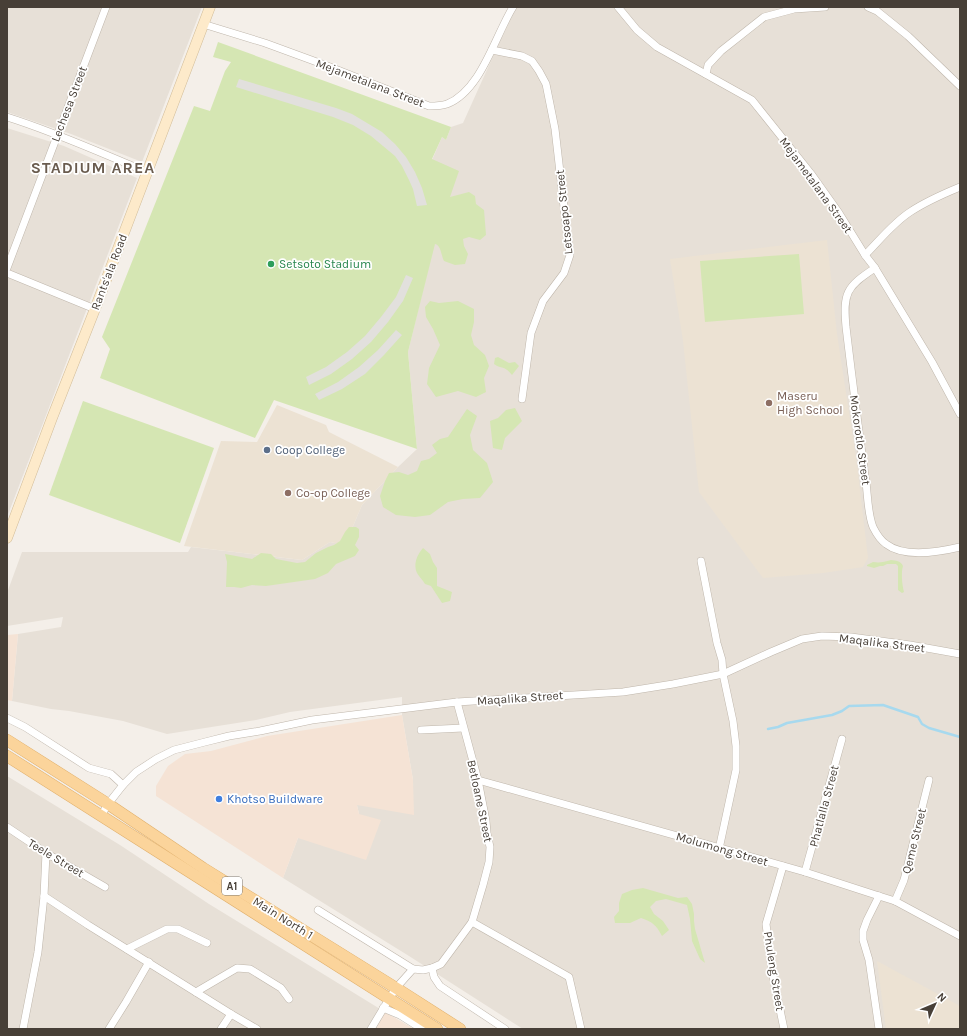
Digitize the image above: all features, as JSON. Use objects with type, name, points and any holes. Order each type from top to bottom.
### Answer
[{"type":"main road","name":"Main North 1","points":[[7,740],[108,804],[203,868],[460,1029]]},
{"type":"main road","name":"Main North 1","points":[[7,756],[386,1003],[438,1029]]},
{"type":"street","name":"Lechesa Street","points":[[7,268],[106,7]]},
{"type":"street","name":"Rants'ala Road","points":[[7,538],[210,7]]},
{"type":"street","name":"Mejametalana Street","points":[[203,24],[265,43],[429,106],[438,106],[446,105],[455,100],[465,93],[473,83],[492,50],[513,7]]},
{"type":"street","name":"Mejametalana Street","points":[[618,7],[637,30],[657,47],[752,100],[812,175],[839,213],[865,255],[875,268],[932,362],[960,414]]},
{"type":"street","points":[[706,74],[708,65],[720,51],[764,17],[794,9],[825,7]]},
{"type":"street","points":[[868,7],[877,11],[908,36],[960,86]]},
{"type":"street","name":"Letsoapo Street","points":[[492,50],[522,56],[532,62],[546,84],[555,129],[570,255],[564,273],[543,301],[531,333],[522,399]]},
{"type":"street","points":[[7,125],[8,117],[57,135],[147,172]]},
{"type":"street","points":[[865,255],[895,224],[909,213],[960,187]]},
{"type":"street","name":"Mokorotlo Street","points":[[875,268],[859,279],[851,287],[846,296],[845,312],[859,433],[870,516],[873,527],[878,536],[886,544],[894,549],[911,553],[934,552],[960,547]]},
{"type":"street","points":[[7,274],[95,309]]},
{"type":"street","points":[[701,561],[717,643],[722,660],[723,674],[733,721],[736,746],[736,770],[719,849]]},
{"type":"street","name":"Maqalika Street","points":[[101,816],[122,785],[136,772],[156,758],[174,750],[198,743],[312,720],[457,702],[623,692],[673,684],[723,674],[802,639],[822,636],[851,637],[960,654]]},
{"type":"street","name":"Betloane Street","points":[[432,968],[441,964],[472,922],[490,855],[486,821],[478,780],[457,702]]},
{"type":"street","points":[[7,718],[25,727],[89,768],[111,774],[122,785]]},
{"type":"street","points":[[421,730],[463,728]]},
{"type":"street","name":"Phatlalla Street","points":[[806,872],[842,740]]},
{"type":"street","name":"Molumong Street","points":[[478,780],[719,849],[806,872],[895,901],[960,936]]},
{"type":"street","name":"Qeme Street","points":[[895,901],[904,880],[929,780]]},
{"type":"street","name":"Teele Street","points":[[7,827],[46,853],[105,887]]},
{"type":"street","points":[[23,1029],[38,952],[44,896],[46,853]]},
{"type":"street","name":"Phuleng Street","points":[[784,866],[766,924],[772,971],[784,1029]]},
{"type":"street","points":[[44,896],[257,1029]]},
{"type":"street","points":[[879,896],[863,931],[863,940],[868,960],[879,1029]]},
{"type":"street","points":[[318,910],[413,969],[423,970],[432,968],[434,977],[440,986],[505,1029]]},
{"type":"street","points":[[472,922],[569,977],[581,1029]]},
{"type":"street","points":[[127,949],[167,929],[178,929],[207,944]]},
{"type":"street","points":[[109,1029],[148,962]]},
{"type":"street","points":[[196,992],[237,968],[250,969],[281,988],[289,999]]},
{"type":"street","points":[[371,1029],[396,988],[413,969]]},
{"type":"street","points":[[386,1003],[400,1015],[422,1029]]},
{"type":"street","points":[[221,1029],[231,1014]]},
{"type":"shaded area","points":[[7,7],[202,7],[142,162],[71,134],[7,112]]},
{"type":"shaded area","points":[[516,7],[960,7],[960,1029],[523,1029],[283,878],[298,838],[359,814],[357,805],[413,780],[402,715],[402,697],[290,712],[256,720],[167,734],[123,721],[12,701],[18,634],[61,627],[63,617],[7,626],[7,593],[22,552],[188,552],[191,547],[302,560],[330,542],[345,545],[362,505],[417,449],[408,352],[435,241],[432,160],[442,137],[446,140],[451,127],[463,123]]},
{"type":"shaded area","points":[[239,79],[336,108],[352,114],[382,132],[406,157],[422,188],[427,205],[417,206],[413,189],[402,166],[395,156],[371,136],[353,125],[333,117],[236,87]]},
{"type":"shaded area","points":[[7,128],[64,146],[137,178],[7,517]]},
{"type":"shaded area","name":"Maseru High School","points":[[827,240],[837,334],[857,465],[868,558],[863,567],[823,573],[763,578],[699,492],[683,341],[670,259]]},
{"type":"shaded area","points":[[406,275],[413,278],[403,301],[371,342],[352,359],[331,374],[309,385],[306,377],[326,367],[347,352],[365,336],[396,297]]},
{"type":"shaded area","points":[[396,330],[402,335],[365,374],[342,389],[319,400],[315,394],[338,382],[359,367],[378,350]]},
{"type":"shaded area","name":"Co-op College","points":[[277,405],[326,425],[329,432],[398,467],[362,505],[345,545],[330,542],[302,560],[184,546],[221,441],[257,442]]},
{"type":"shaded area","points":[[18,634],[12,701],[7,700],[7,635]]},
{"type":"shaded area","points":[[402,715],[413,780],[414,815],[357,805],[359,814],[381,820],[366,860],[298,838],[283,878],[156,796],[156,786],[168,766],[185,754],[211,751],[267,736]]},
{"type":"shaded area","points":[[7,776],[120,845],[209,904],[385,1012],[376,1029],[7,1029]]},
{"type":"shaded area","points":[[877,961],[960,1006],[960,1029],[886,1029]]},
{"type":"shaded area","points":[[385,1012],[414,1029],[376,1029]]},
{"type":"green space","points":[[218,42],[451,127],[446,140],[442,137],[432,159],[459,171],[450,197],[469,192],[475,196],[476,204],[484,210],[486,235],[480,240],[469,237],[463,239],[464,246],[468,254],[465,264],[455,265],[444,261],[439,246],[435,244],[408,352],[417,449],[274,400],[255,438],[100,378],[110,349],[102,337],[194,106],[210,111],[225,71],[231,62],[213,57]]},
{"type":"green space","points":[[799,254],[804,314],[705,322],[700,261]]},
{"type":"green space","points":[[430,301],[439,303],[458,301],[474,309],[474,322],[471,335],[474,345],[485,355],[489,366],[484,378],[486,392],[476,397],[458,391],[436,397],[427,384],[429,368],[440,345],[426,317],[425,307]]},
{"type":"green space","points":[[498,357],[509,363],[515,362],[519,366],[512,375],[505,369],[494,364],[495,358]]},
{"type":"green space","points":[[83,401],[214,448],[180,543],[49,495]]},
{"type":"green space","points":[[515,408],[522,421],[505,438],[502,450],[493,448],[490,421],[498,418],[506,410]]},
{"type":"green space","points":[[467,409],[477,416],[470,435],[473,450],[487,463],[493,482],[480,498],[448,502],[430,515],[415,517],[396,515],[383,507],[380,496],[389,473],[399,472],[408,475],[417,471],[421,461],[429,459],[437,453],[432,445],[440,439],[448,437]]},
{"type":"green space","points":[[349,527],[356,527],[359,529],[359,537],[355,545],[359,550],[355,556],[336,564],[328,573],[315,579],[266,586],[252,585],[241,588],[226,587],[227,562],[225,554],[252,559],[261,553],[271,554],[276,559],[297,563],[305,562],[316,553],[340,541]]},
{"type":"green space","points":[[423,548],[430,554],[437,568],[437,586],[452,592],[450,601],[442,603],[431,586],[425,584],[417,573],[415,566],[416,560]]},
{"type":"green space","points":[[891,560],[899,562],[903,566],[902,579],[904,592],[902,593],[898,590],[898,566],[896,564],[887,564],[874,568],[867,566],[873,562]]},
{"type":"green space","points":[[643,888],[678,898],[687,897],[692,904],[695,929],[705,963],[700,959],[692,941],[687,905],[666,899],[656,901],[650,907],[654,914],[663,921],[669,930],[662,936],[654,924],[641,918],[630,923],[615,923],[614,917],[619,911],[619,903],[622,894]]},
{"type":"waterway","points":[[768,729],[787,723],[832,715],[849,706],[883,705],[918,717],[922,724],[929,728],[960,737]]},
{"type":"place","name":"Setsoto Stadium","points":[[271,264]]},
{"type":"place","name":"Maseru High School","points":[[769,403]]},
{"type":"place","name":"Coop College","points":[[267,450]]},
{"type":"place","name":"Co-op College","points":[[288,493]]},
{"type":"place","name":"Khotso Buildware","points":[[219,799]]},
{"type":"district","name":"STADIUM AREA","points":[[93,167]]}]
